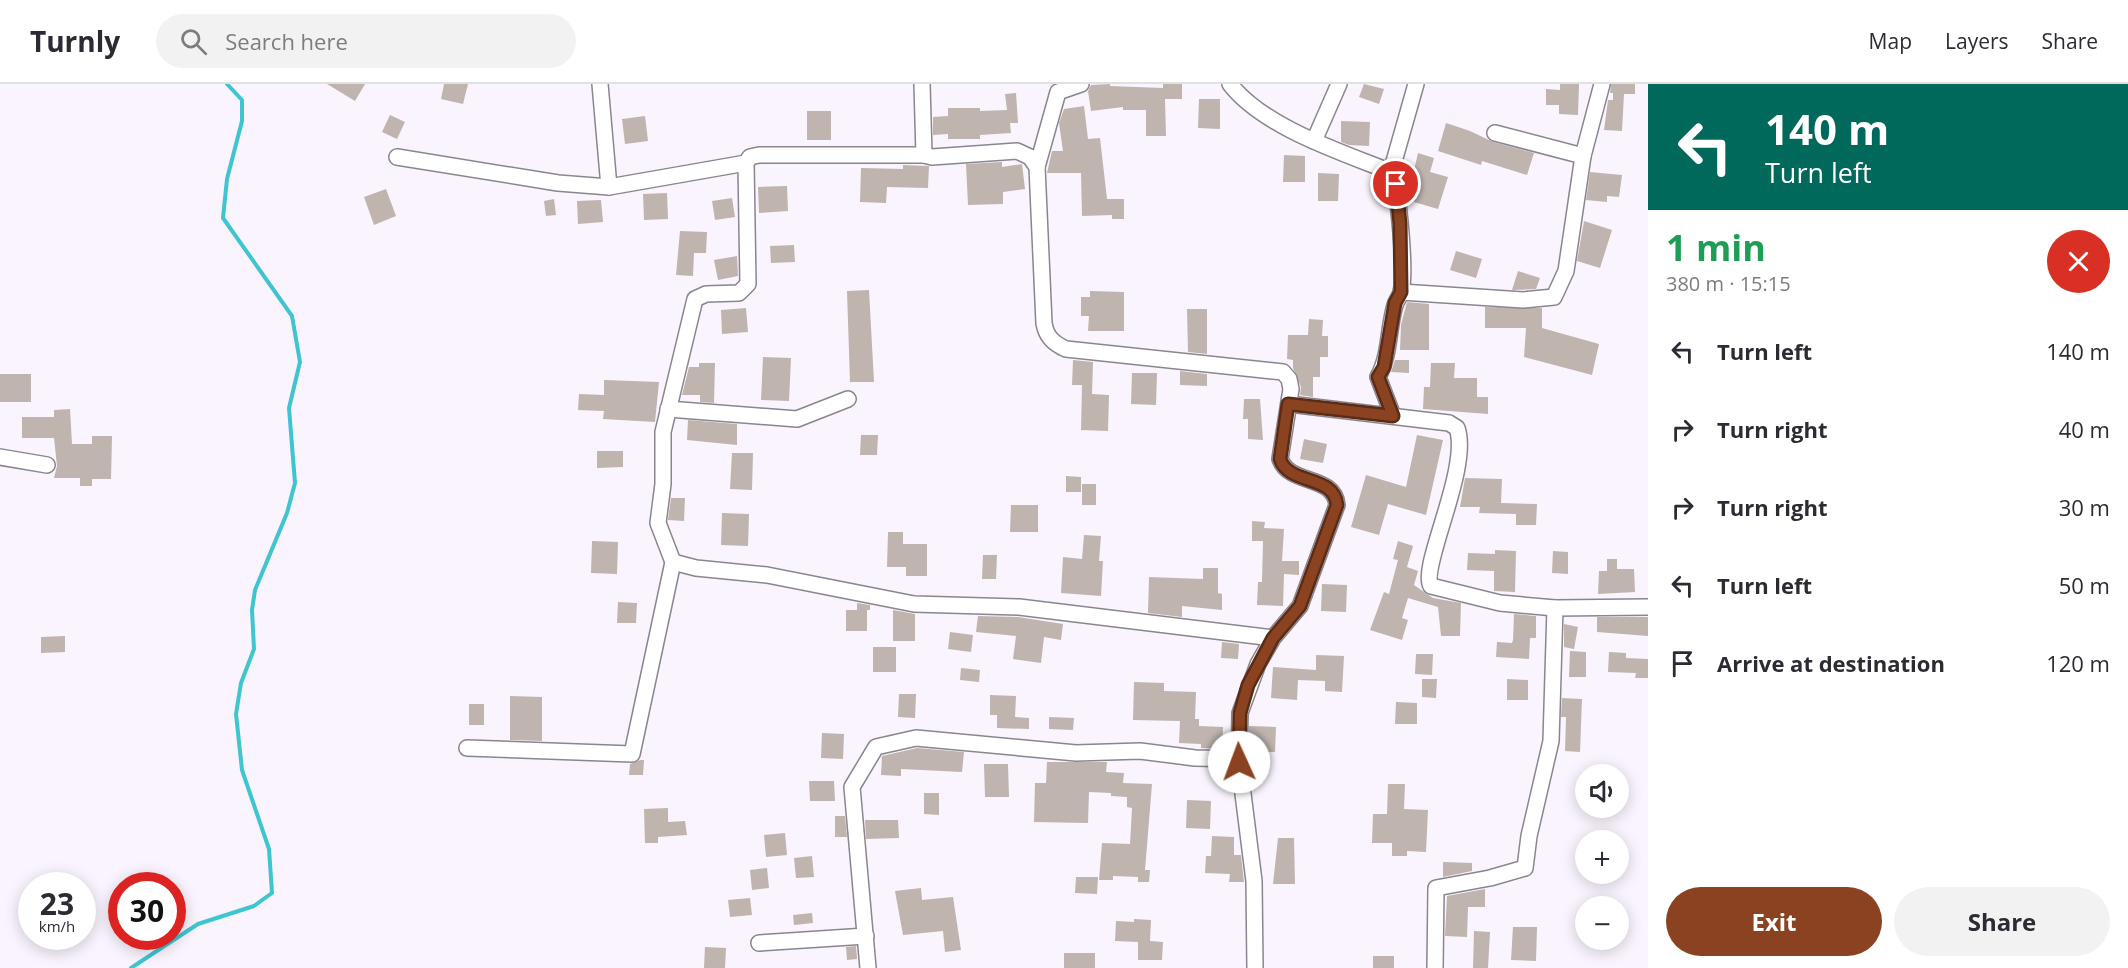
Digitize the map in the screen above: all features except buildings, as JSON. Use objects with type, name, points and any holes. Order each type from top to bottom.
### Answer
[{"type":"street","points":[[600,84],[609,187]]},
{"type":"street","points":[[922,84],[924,155]]},
{"type":"street","points":[[1082,84],[1058,92],[1036,167],[1045,330],[1053,342],[1066,349],[1276,370],[1289,379],[1288,404],[1280,459],[1283,466],[1289,471],[1330,488],[1336,496],[1337,505],[1300,606],[1273,638],[1258,664],[1240,713],[1239,759],[1254,881],[1255,968]]},
{"type":"street","points":[[1230,84],[1238,94],[1287,128],[1390,172],[1396,184],[1400,224],[1401,292],[1395,303],[1384,367],[1378,377],[1393,416]]},
{"type":"street","points":[[1314,141],[1339,84]]},
{"type":"street","points":[[1390,172],[1416,84]]},
{"type":"street","points":[[1401,292],[1523,300],[1554,297],[1566,271],[1582,156],[1602,84]]},
{"type":"street","points":[[1495,133],[1582,156]]},
{"type":"street","points":[[467,748],[632,754],[673,562],[658,523],[668,409],[695,299],[706,294],[739,293],[748,284],[746,163],[750,157],[759,155],[924,155],[932,157],[1017,151],[1030,157],[1036,167]]},
{"type":"street","points":[[397,157],[558,183],[609,187],[746,163]]},
{"type":"street","points":[[668,409],[797,418],[848,399]]},
{"type":"street","points":[[1288,404],[1449,423],[1457,428],[1459,434],[1458,463],[1450,503],[1427,574],[1431,586],[1500,603],[1555,608],[1648,607]]},
{"type":"street","points":[[0,457],[47,465]]},
{"type":"street","points":[[673,562],[696,568],[767,575],[914,604],[1019,607],[1273,638]]},
{"type":"street","points":[[1436,968],[1436,888],[1490,878],[1525,868],[1529,836],[1551,741],[1555,608]]},
{"type":"street","points":[[868,968],[852,787],[876,747],[916,738],[1076,753],[1140,751],[1195,758],[1239,759]]},
{"type":"street","points":[[759,942],[866,936]]},
{"type":"waterway","points":[[131,968],[198,924],[254,906],[272,893],[269,849],[242,770],[236,714],[241,683],[254,649],[252,610],[255,590],[287,513],[295,483],[289,408],[300,362],[292,316],[223,218],[227,179],[242,121],[242,100],[227,84]]},
{"type":"route","points":[[1239,762],[1240,713],[1248,685],[1273,638],[1300,606],[1337,505],[1336,496],[1330,488],[1289,471],[1283,466],[1280,459],[1288,404],[1393,416],[1378,377],[1384,367],[1395,303],[1401,292],[1400,224],[1396,184]]}]
